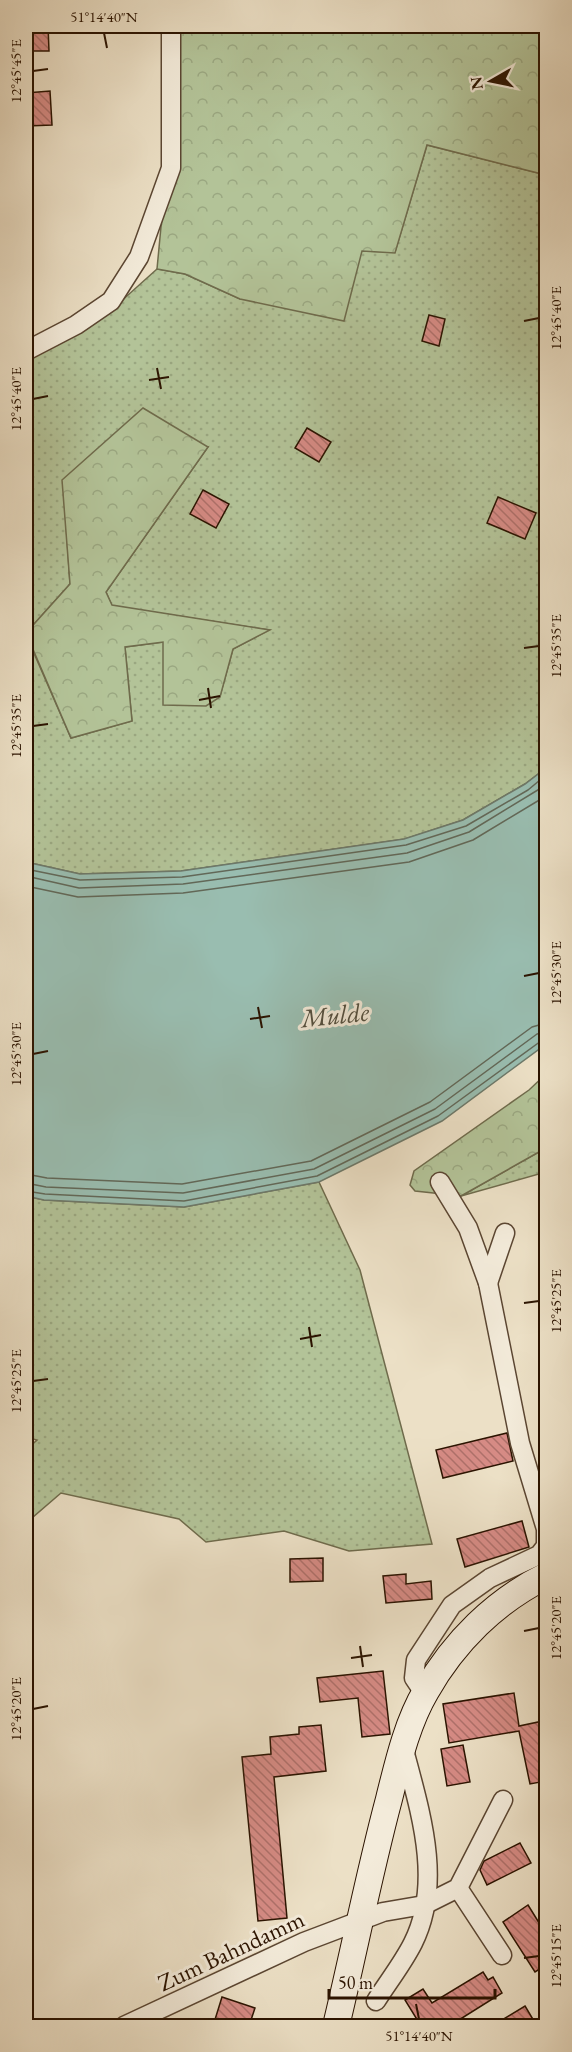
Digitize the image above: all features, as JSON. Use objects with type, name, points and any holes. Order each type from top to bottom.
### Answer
[{"type":"main road","points":[[336,2026],[403,1745],[424,1693],[444,1663],[480,1621],[511,1596],[546,1576]]},
{"type":"street","points":[[26,351],[76,326],[111,301],[139,256],[171,168],[171,26]]},
{"type":"street","points":[[424,1693],[414,1678],[416,1660],[452,1605],[490,1578],[539,1555],[546,1546],[546,1529],[520,1443],[488,1283],[468,1228],[440,1182]]},
{"type":"street","points":[[488,1283],[504,1233]]},
{"type":"street","points":[[376,2001],[413,1943],[423,1915],[427,1870],[425,1829],[403,1745]]},
{"type":"street","points":[[502,1955],[458,1888],[503,1800]]},
{"type":"street","name":"Zum Bahndamm","points":[[124,2026],[304,1942],[383,1912],[424,1905],[458,1888]]},
{"type":"green space","points":[[180,26],[537,26],[546,64],[546,175],[427,145],[395,253],[362,251],[344,321],[240,299],[185,274],[157,269]]},
{"type":"green space","points":[[427,145],[546,175],[546,768],[525,784],[463,820],[405,839],[181,871],[80,874],[26,862],[26,635],[71,738],[132,721],[125,647],[164,642],[220,696],[233,649],[269,630],[112,606],[106,592],[208,447],[63,480],[70,584],[26,633],[26,359],[108,313],[157,269],[185,274],[240,299],[362,251],[395,252]]},
{"type":"green space","points":[[143,408],[208,447],[106,592],[112,605],[270,630],[233,649],[220,697],[206,706],[163,705],[163,642],[125,647],[132,721],[71,738],[26,633],[70,584],[62,480]]},
{"type":"green space","points":[[546,1074],[546,1148],[461,1196],[415,1191],[410,1185],[414,1171],[529,1090]]},
{"type":"green space","points":[[546,1148],[546,1172],[461,1196]]},
{"type":"green space","points":[[319,1182],[360,1270],[432,1544],[349,1551],[284,1531],[206,1542],[179,1519],[61,1493],[26,1523],[26,1450],[37,1440],[26,1437],[26,1196],[44,1200],[184,1207]]},
{"type":"water","name":"Mulde","points":[[546,768],[546,1044],[442,1121],[319,1182],[184,1207],[44,1200],[26,1196],[26,862],[80,874],[181,871],[404,839],[463,820],[525,784]]},
{"type":"building","points":[[26,26],[48,26],[49,51],[26,51]]},
{"type":"building","points":[[50,91],[52,125],[27,126],[26,93]]},
{"type":"building","points":[[429,315],[445,319],[439,346],[422,341]]},
{"type":"building","points":[[307,428],[331,442],[319,462],[295,448]]},
{"type":"building","points":[[203,490],[229,504],[216,528],[190,514]]},
{"type":"building","points":[[498,497],[536,513],[525,539],[487,523]]},
{"type":"building","points":[[507,1433],[513,1461],[443,1478],[436,1450]]},
{"type":"building","points":[[522,1521],[529,1547],[465,1567],[457,1539]]},
{"type":"building","points":[[323,1558],[323,1581],[290,1582],[290,1559]]},
{"type":"building","points":[[406,1574],[406,1584],[431,1581],[432,1599],[386,1603],[383,1576]]},
{"type":"building","points":[[383,1671],[390,1734],[362,1737],[358,1698],[320,1702],[317,1678]]},
{"type":"building","points":[[514,1693],[519,1726],[543,1721],[546,1736],[546,1781],[530,1784],[519,1731],[449,1743],[443,1704]]},
{"type":"building","points":[[321,1725],[326,1771],[274,1777],[287,1918],[258,1921],[242,1757],[271,1754],[270,1737],[299,1734],[299,1727]]},
{"type":"building","points":[[463,1745],[470,1782],[447,1786],[441,1749]]},
{"type":"building","points":[[520,1843],[531,1863],[487,1885],[480,1870],[484,1861]]},
{"type":"building","points":[[528,1905],[546,1934],[546,1965],[535,1972],[503,1922]]},
{"type":"building","points":[[483,1972],[488,1980],[493,1977],[502,1993],[462,2018],[468,2026],[421,2026],[405,2000],[423,1989],[432,2003]]},
{"type":"building","points":[[222,1997],[255,2008],[249,2026],[213,2026]]},
{"type":"building","points":[[525,2006],[537,2026],[492,2026]]}]
